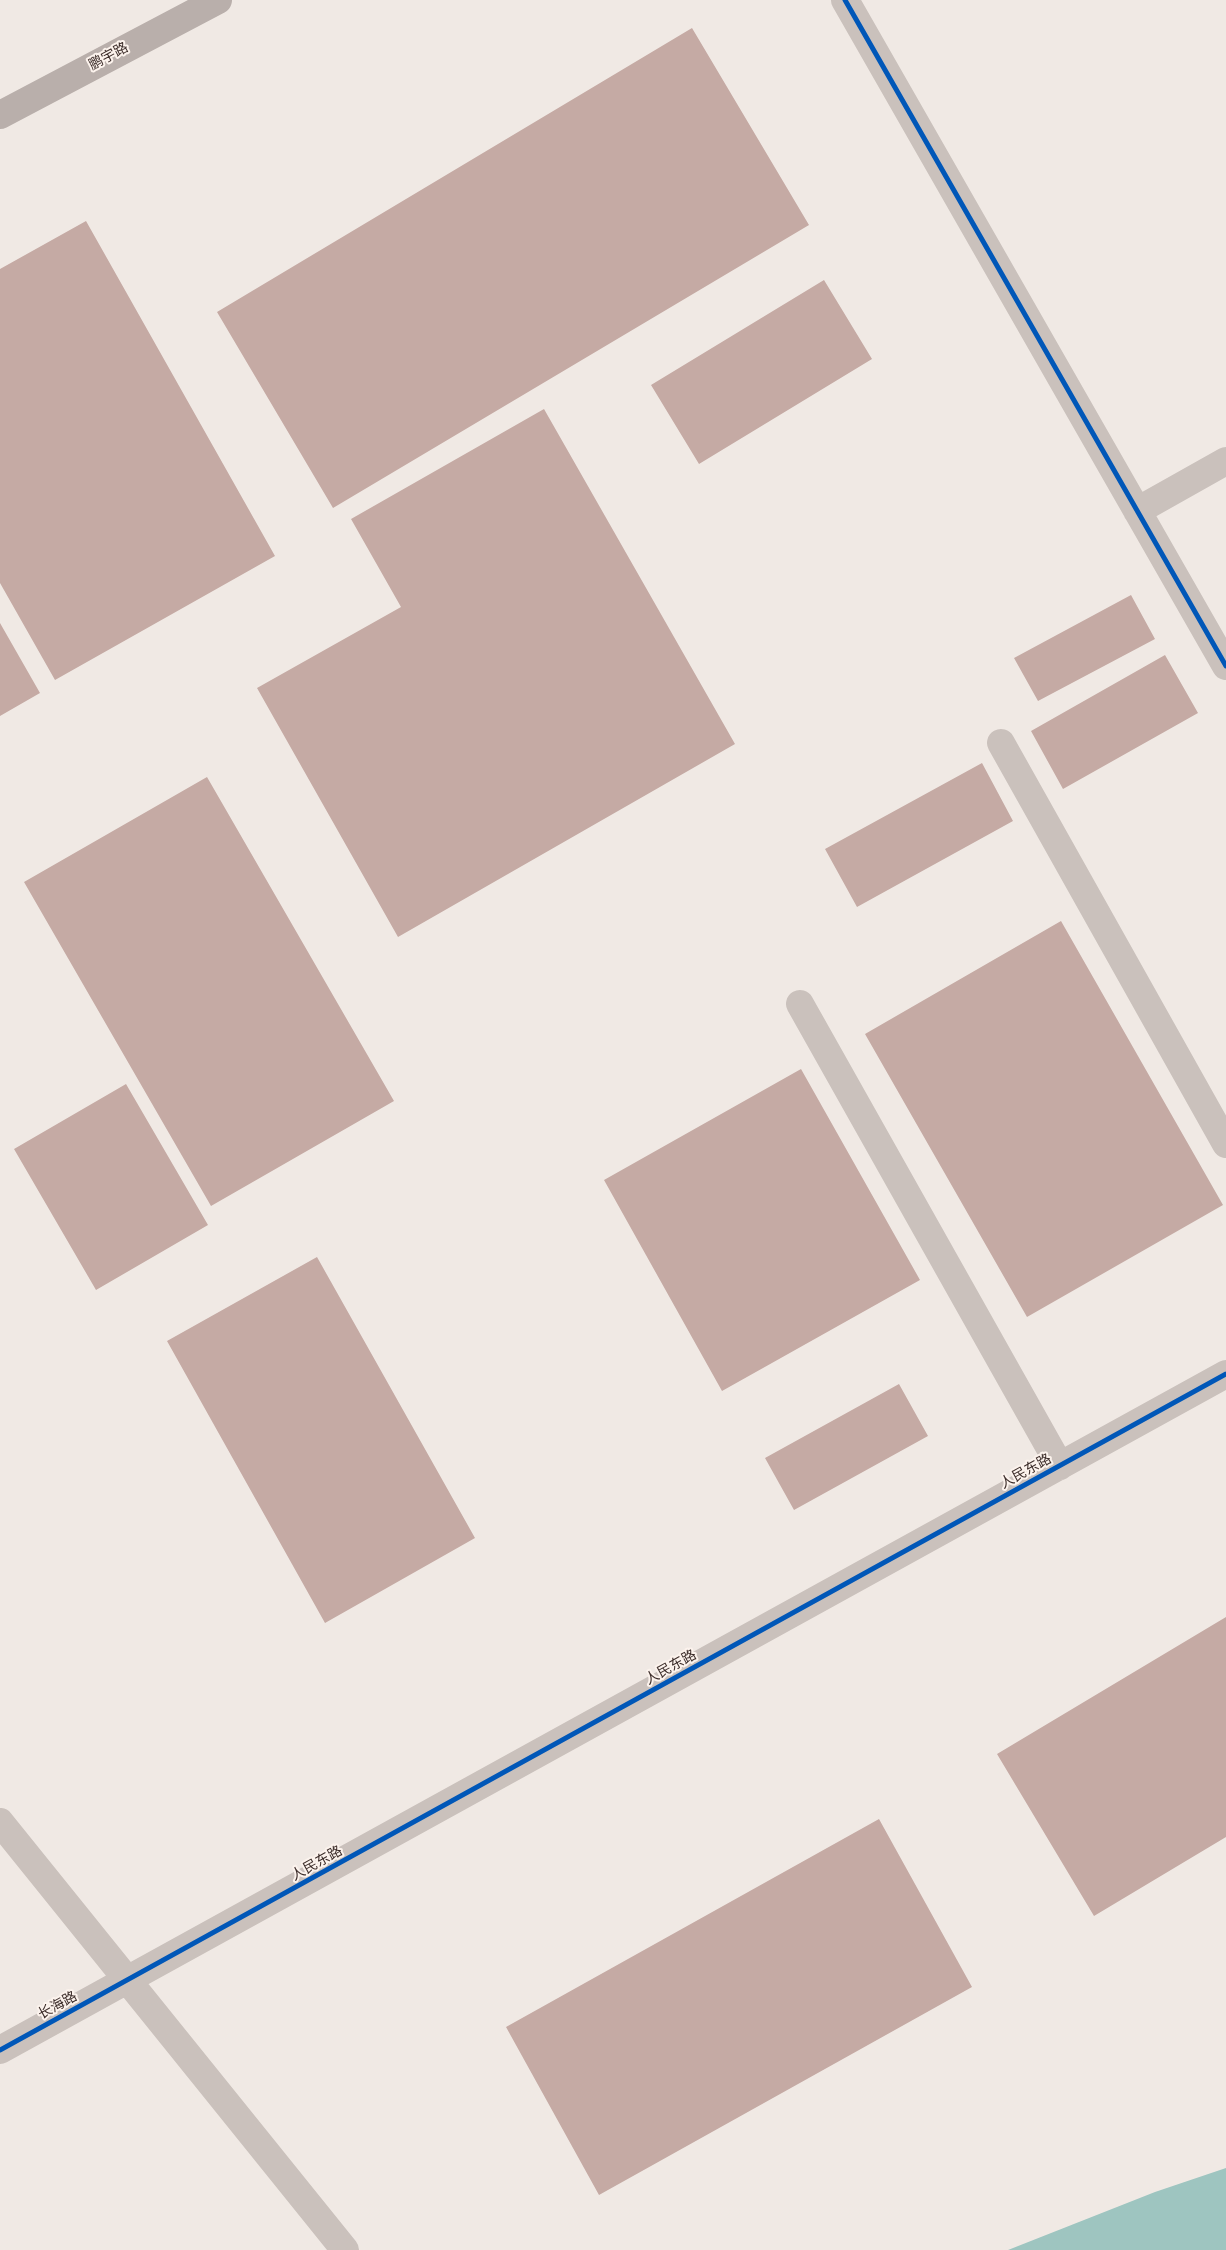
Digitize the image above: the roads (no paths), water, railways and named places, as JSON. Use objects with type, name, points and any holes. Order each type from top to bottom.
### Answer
[{"type":"main road","name":"鹏宇路","points":[[0,115],[218,0]]},
{"type":"street","points":[[845,0],[1226,666]]},
{"type":"street","points":[[1137,511],[1226,461]]},
{"type":"street","points":[[1001,743],[1226,1144]]},
{"type":"street","points":[[800,1004],[1060,1466]]},
{"type":"street","name":"人民东路","points":[[126,1981],[1226,1374]]},
{"type":"street","points":[[0,1822],[126,1981],[345,2250]]},
{"type":"street","name":"长海路","points":[[0,2050],[126,1981]]},
{"type":"water","points":[[1226,2168],[1226,2250],[1008,2250],[1155,2192]]}]
